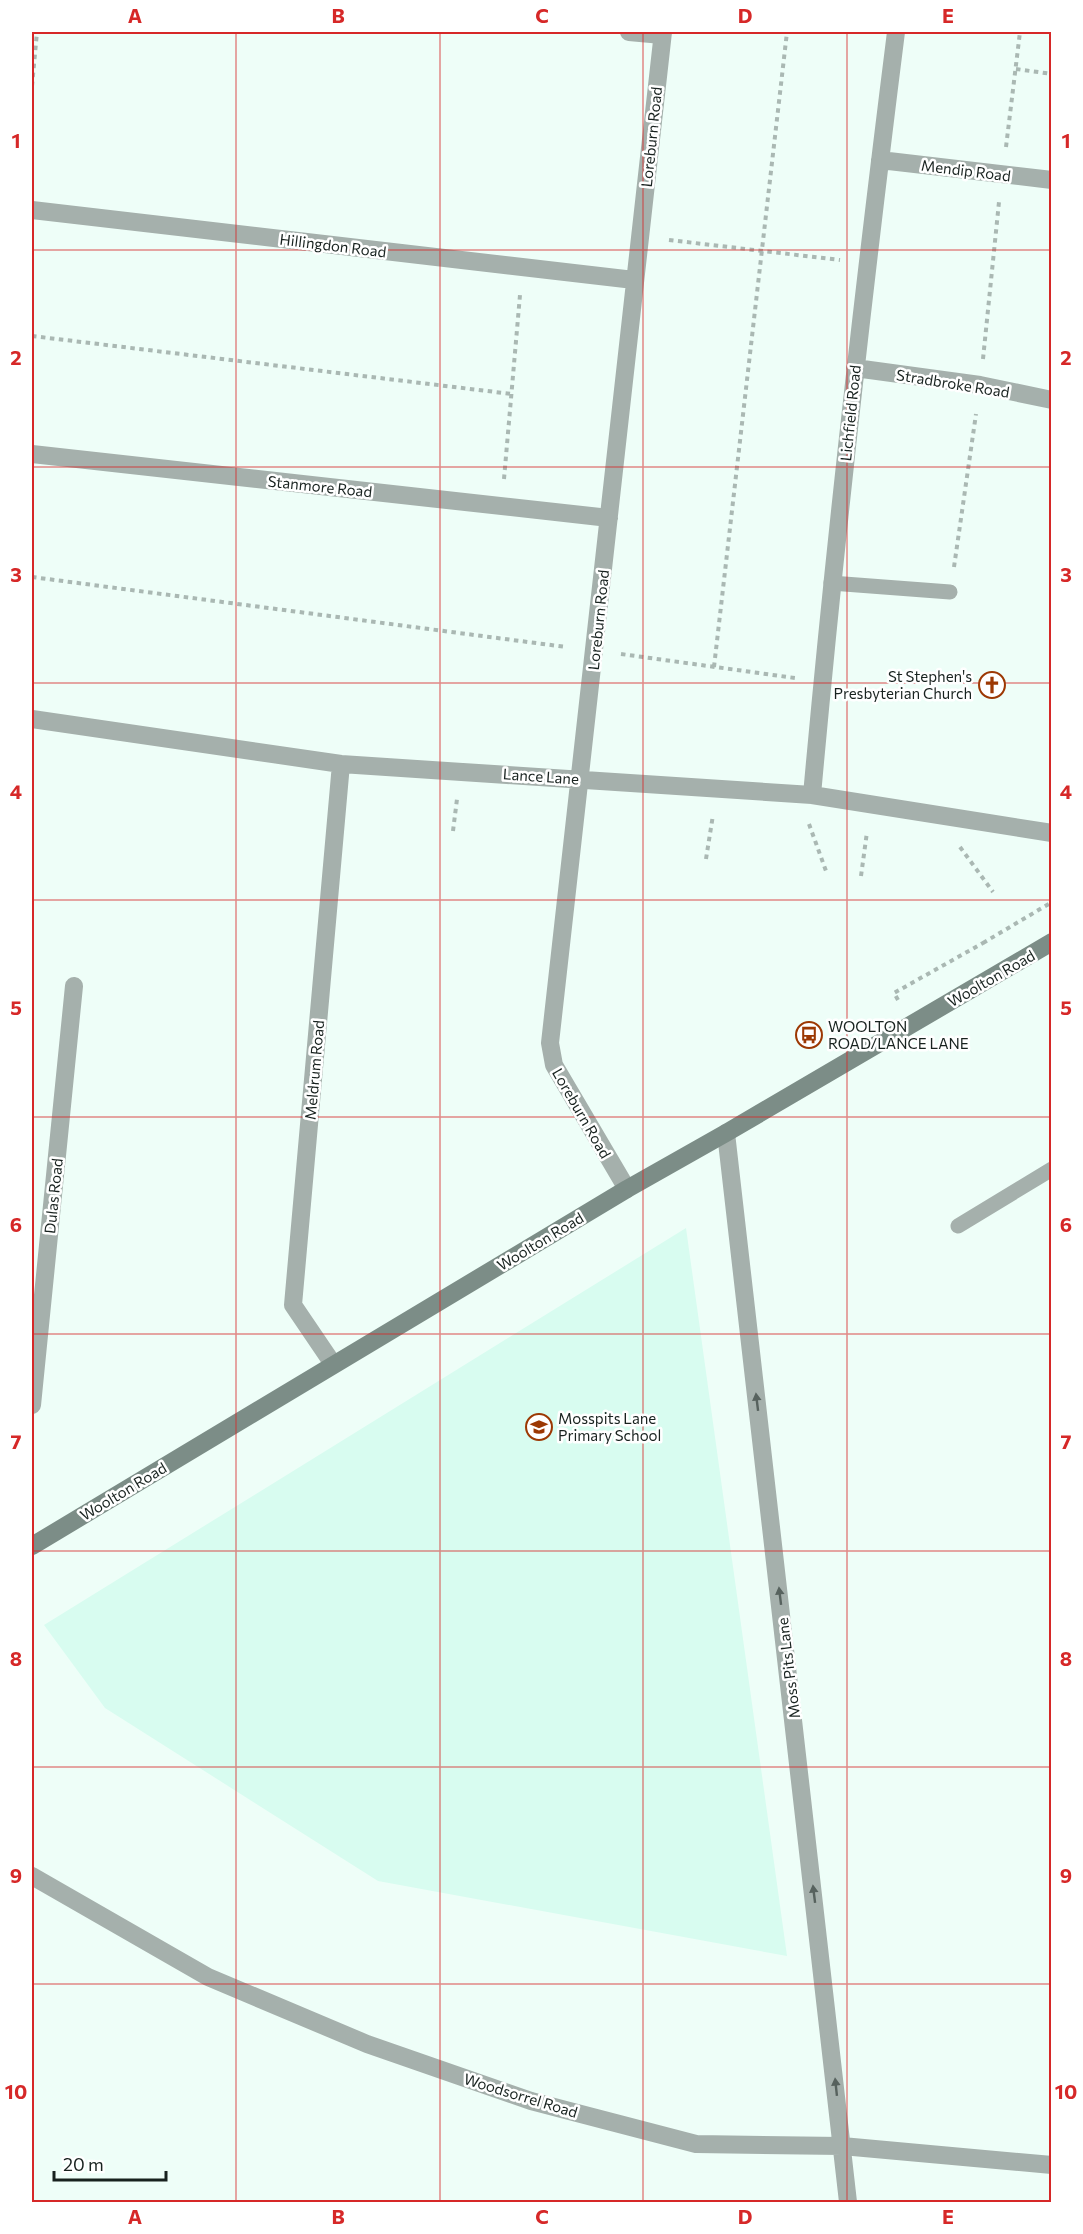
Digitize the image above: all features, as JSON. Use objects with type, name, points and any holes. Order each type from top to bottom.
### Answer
[{"type":"street","points":[[629,32],[662,33]]},
{"type":"street","name":"Lichfield Road","points":[[806,795],[822,682],[855,368],[896,32]]},
{"type":"street","name":"Loreburn Road","points":[[627,1189],[554,1065],[550,1043],[662,33]]},
{"type":"street","name":"Mendip Road","points":[[880,160],[1052,180]]},
{"type":"street","name":"Hillingdon Road","points":[[32,210],[634,280]]},
{"type":"street","name":"Stradbroke Road","points":[[855,368],[980,385],[1052,400]]},
{"type":"street","name":"Stanmore Road","points":[[32,454],[609,518]]},
{"type":"street","name":"Lance Lane","points":[[32,719],[341,764],[806,795],[1052,832]]},
{"type":"street","name":"Meldrum Road","points":[[333,1364],[293,1305],[341,764]]},
{"type":"street","name":"Woolton Road","points":[[32,1546],[627,1189],[1052,942]]},
{"type":"street","name":"Dulas Road","points":[[32,1405],[74,986]]},
{"type":"street","name":"Moss Pits Lane","points":[[726,1133],[848,2202]]},
{"type":"street","name":"Woodsorrel Road","points":[[32,1876],[208,1977],[367,2044],[531,2101],[696,2144],[842,2145],[1052,2165]]},
{"type":"lane","points":[[831,583],[950,592]]},
{"type":"lane","points":[[958,1226],[1052,1169]]},
{"type":"path","points":[[32,86],[37,32]]},
{"type":"path","points":[[714,667],[787,32]]},
{"type":"path","points":[[950,592],[980,385],[1002,174],[1020,32]]},
{"type":"path","points":[[1016,69],[1052,74]]},
{"type":"path","points":[[639,236],[867,263]]},
{"type":"path","points":[[502,506],[522,267]]},
{"type":"path","points":[[32,336],[512,394]]},
{"type":"path","points":[[32,577],[595,650],[822,682]]},
{"type":"path","points":[[706,859],[717,788]]},
{"type":"path","points":[[806,795],[826,872]]},
{"type":"path","points":[[861,876],[872,804]]},
{"type":"path","points":[[936,815],[993,892]]},
{"type":"shaded area","name":"Mosspits Lane Primary School","points":[[686,1228],[787,1956],[378,1881],[105,1708],[44,1625]]},
{"type":"place","name":"St Stephen's Presbyterian Church","points":[[992,685]]},
{"type":"place","name":"WOOLTON ROAD/LANCE LANE","points":[[809,1035]]},
{"type":"place","name":"Mosspits Lane Primary School","points":[[539,1427]]}]
